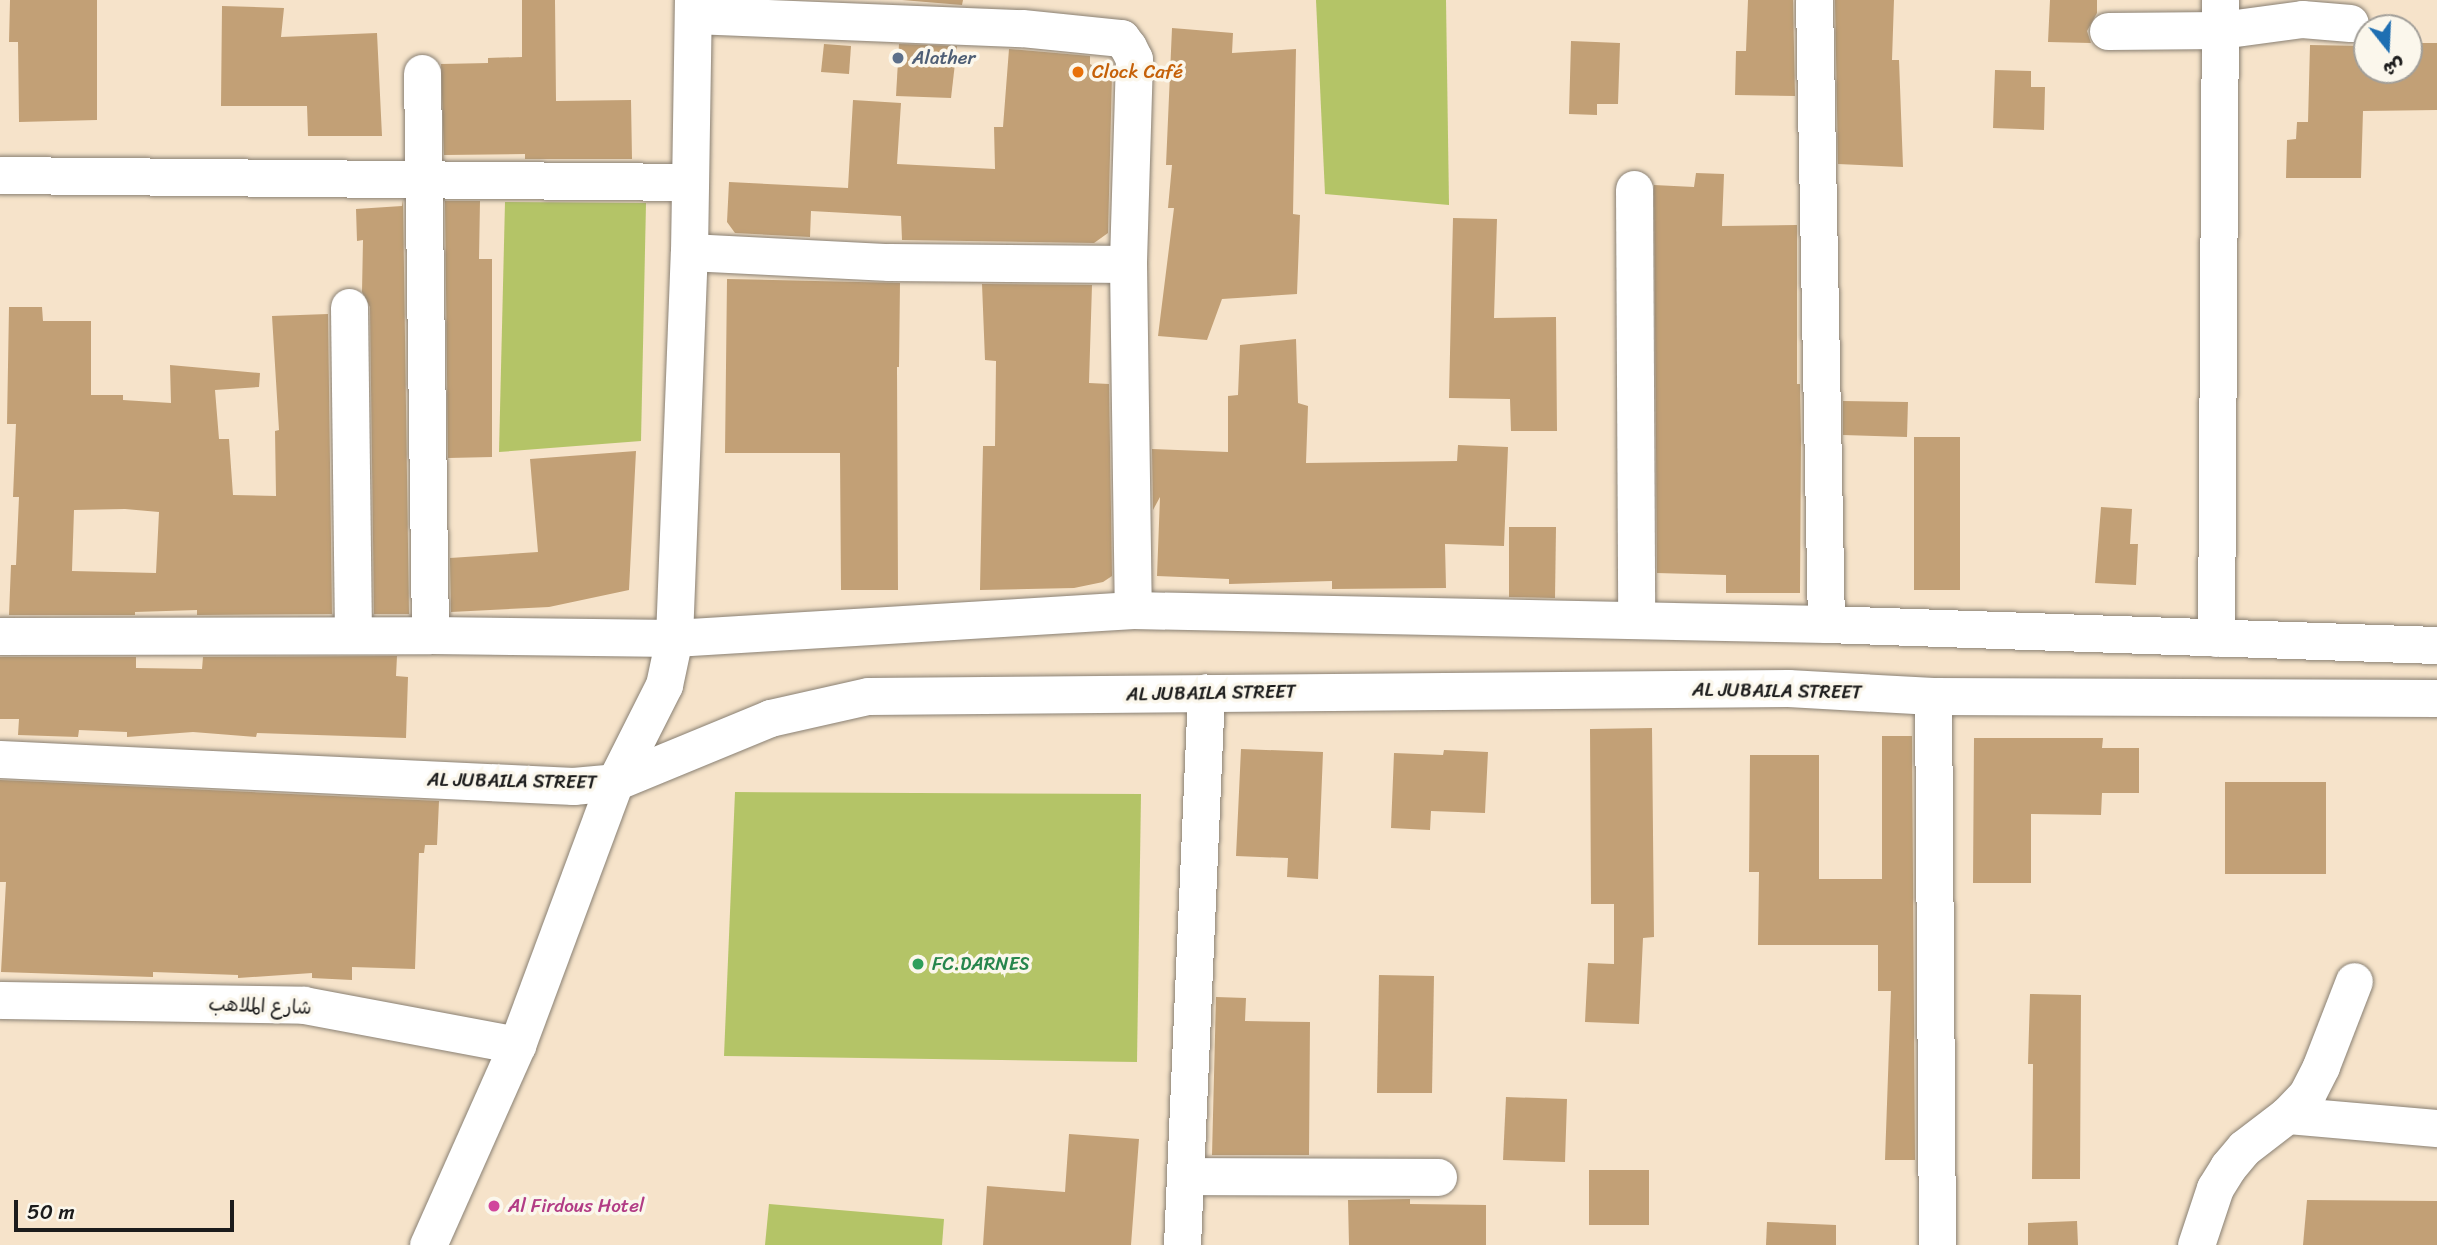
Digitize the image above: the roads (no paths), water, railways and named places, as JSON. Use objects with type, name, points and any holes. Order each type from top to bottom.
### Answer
[{"type":"street","points":[[1814,0],[1826,624]]},
{"type":"street","points":[[428,1245],[517,1045],[615,782],[664,685],[674,638],[689,252],[693,7],[1023,14],[1121,38],[1128,47],[1134,59],[1128,264],[1133,610]]},
{"type":"street","points":[[2216,638],[2220,15]]},
{"type":"street","points":[[2108,31],[2220,15],[2350,23]]},
{"type":"street","points":[[422,73],[430,635]]},
{"type":"street","points":[[0,175],[690,182]]},
{"type":"street","points":[[1634,189],[1636,620]]},
{"type":"street","points":[[689,252],[889,262],[1128,264]]},
{"type":"street","points":[[349,307],[353,635]]},
{"type":"street","points":[[0,636],[430,635],[674,638],[1133,610],[1826,624],[2437,646]]},
{"type":"street","name":"AL JUBAILA STREET","points":[[0,759],[573,786],[615,782],[770,718],[868,696],[1788,688],[1933,696],[2437,698]]},
{"type":"street","points":[[1182,1245],[1206,693]]},
{"type":"street","points":[[1933,696],[1937,1245]]},
{"type":"street","points":[[2196,1245],[2216,1188],[2228,1167],[2263,1131],[2287,1115],[2315,1081],[2354,981]]},
{"type":"street","name":"شارع الملاهب","points":[[0,1000],[304,1005],[517,1045]]},
{"type":"street","points":[[2287,1115],[2437,1128]]},
{"type":"street","points":[[1185,1176],[1438,1177]]},
{"type":"place","name":"Alather","points":[[898,58]]},
{"type":"place","name":"Clock Café","points":[[1078,72]]},
{"type":"place","name":"FC.DARNES","points":[[918,964]]},
{"type":"place","name":"Al Firdous Hotel","points":[[494,1206]]}]
